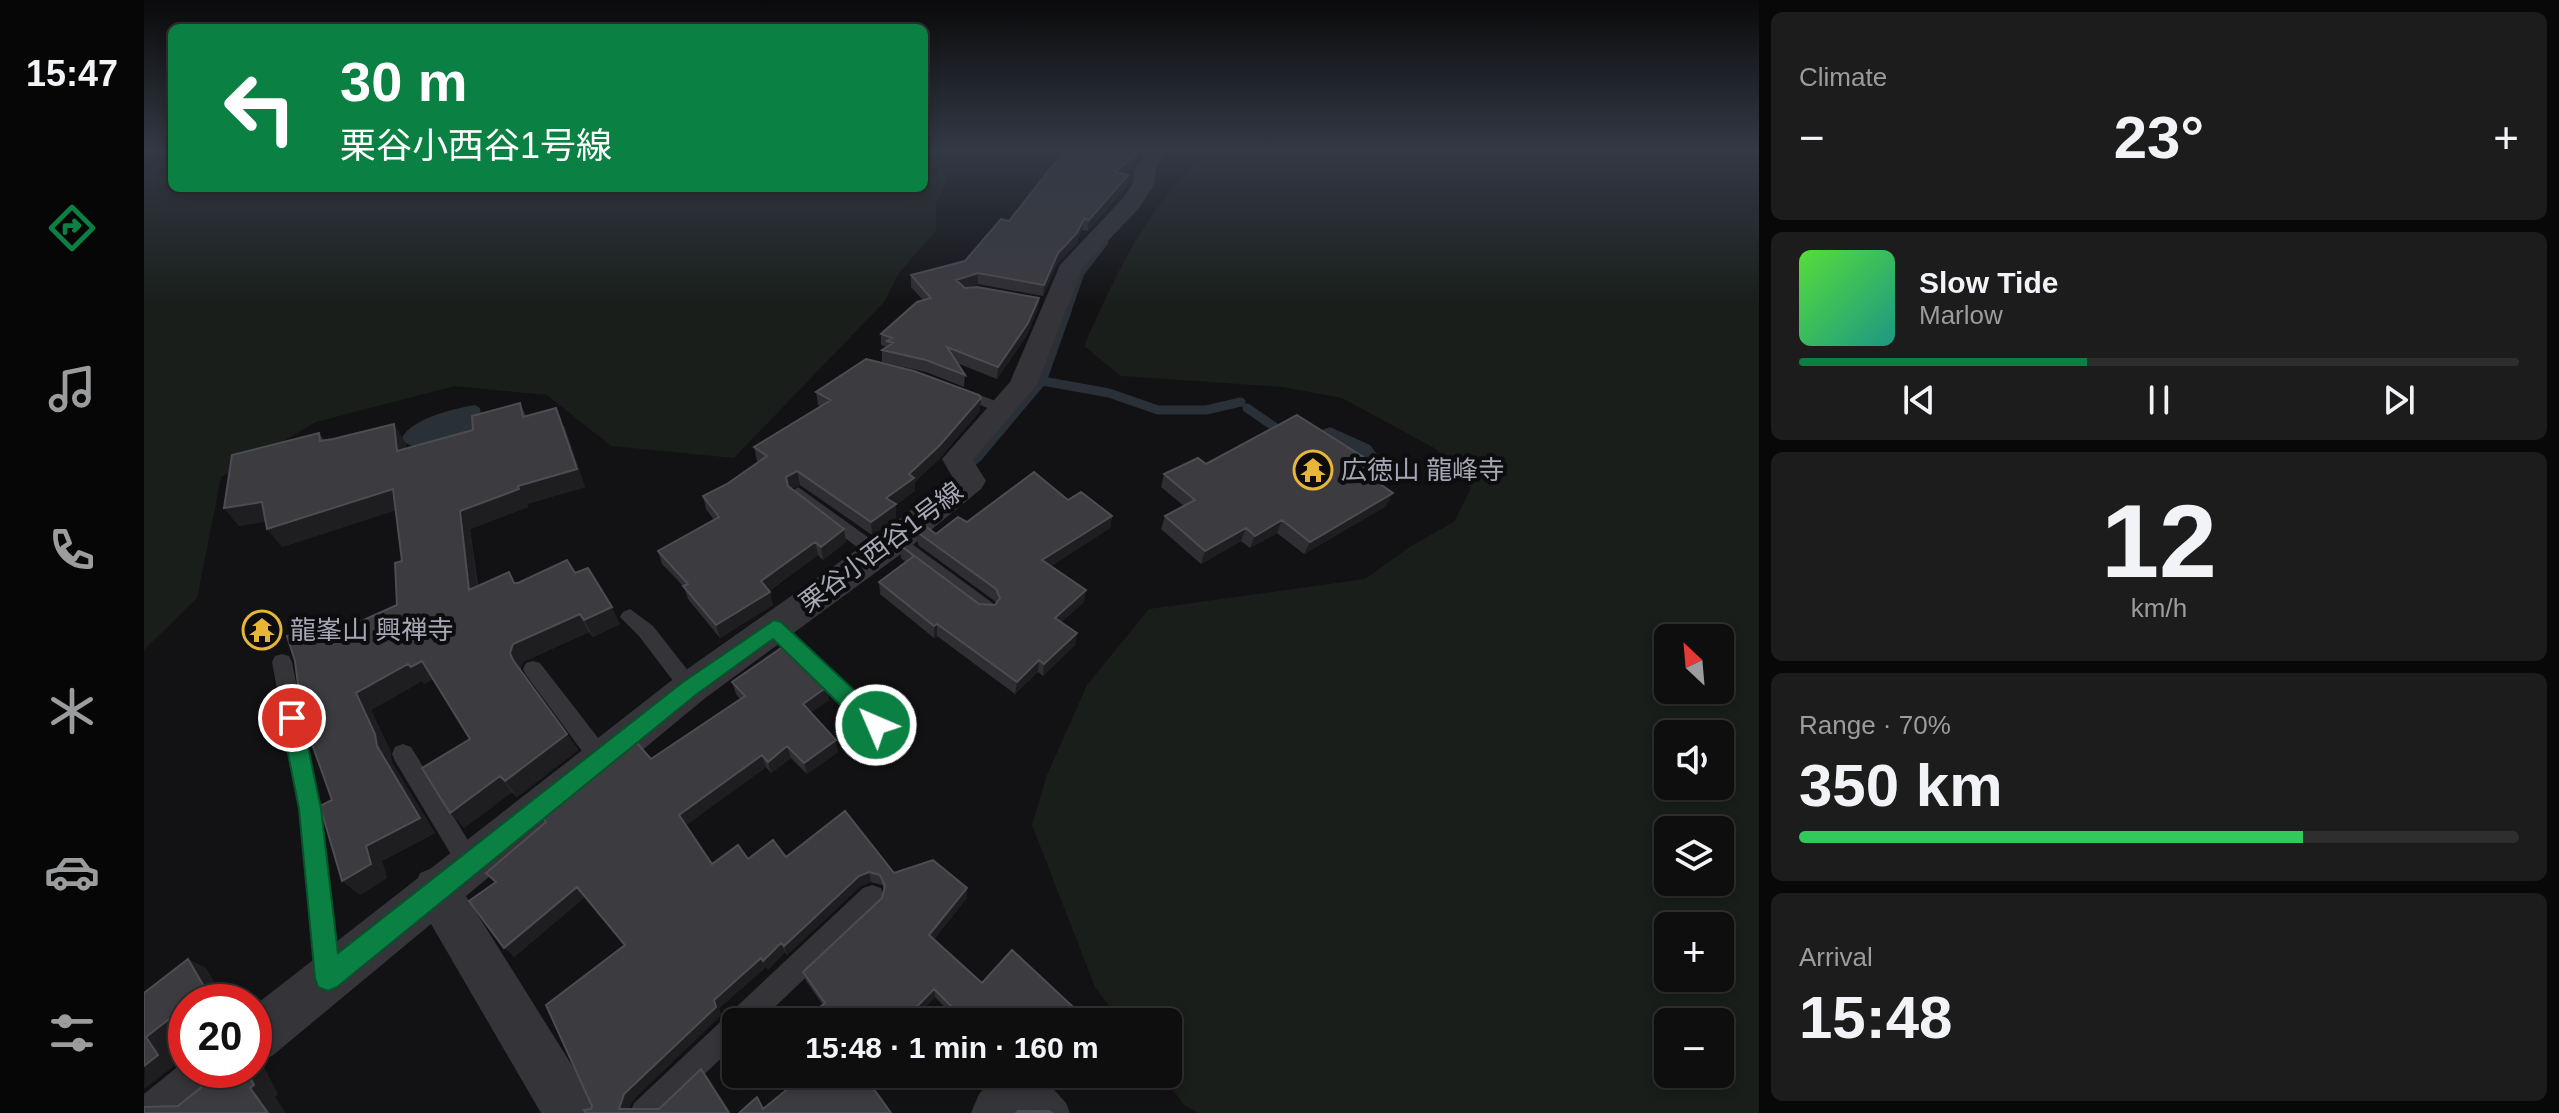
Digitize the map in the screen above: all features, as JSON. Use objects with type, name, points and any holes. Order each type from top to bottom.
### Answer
[{"type":"street","name":"栗谷小西谷1号線","points":[[272,1023],[690,688],[887,546],[964,470],[1003,409],[1023,385],[1051,305],[1072,265],[1131,203]]},
{"type":"street","points":[[453,876],[571,1113]]},
{"type":"street","points":[[163,1113],[193,1088]]},
{"type":"lane","points":[[949,387],[1003,409]]},
{"type":"lane","points":[[798,493],[987,609]]},
{"type":"lane","points":[[630,617],[646,631],[690,688]]},
{"type":"lane","points":[[774,628],[876,725]]},
{"type":"lane","points":[[282,662],[310,809],[328,978]]},
{"type":"lane","points":[[533,669],[601,759]]},
{"type":"lane","points":[[403,754],[453,876]]},
{"type":"lane","points":[[755,1008],[872,897]]},
{"type":"lane","points":[[644,1113],[722,1039]]},
{"type":"shaded area","points":[[144,203],[936,203],[936,231],[898,274],[884,302],[734,458],[611,446],[547,395],[455,386],[316,422],[221,477],[197,598],[144,650]]},
{"type":"shaded area","points":[[1161,203],[1759,203],[1759,1113],[1199,1113],[1184,1105],[1171,1088],[1182,1088],[1182,1008],[1111,1008],[1095,987],[1032,825],[1047,775],[1087,685],[1149,609],[1365,579],[1411,546],[1454,522],[1471,488],[1436,449],[1342,398],[1283,387],[1121,376],[1084,346],[1137,238]]},
{"type":"shaded area","points":[[475,405],[480,408],[483,431],[419,449],[401,441],[421,421]]},
{"type":"shaded area","points":[[1330,427],[1370,445],[1388,469],[1371,465],[1322,430]]},
{"type":"building","points":[[1023,203],[1104,203],[1089,220],[1084,219],[1077,233],[1058,253],[1044,285],[978,273],[956,280],[965,288],[977,287],[1039,298],[1028,323],[998,367],[947,347],[965,375],[926,360],[882,350],[893,343],[887,341],[892,338],[881,334],[917,302],[931,298],[911,275],[965,261],[1001,219],[1009,221]]},
{"type":"building","points":[[866,359],[914,371],[981,398],[939,446],[909,474],[914,478],[886,498],[896,504],[871,522],[797,471],[786,477],[788,486],[844,529],[821,547],[815,542],[761,581],[770,592],[716,625],[683,586],[688,584],[658,551],[719,517],[703,496],[727,484],[767,456],[754,447],[831,400],[816,392]]},
{"type":"building","points":[[520,403],[523,417],[556,408],[577,469],[518,486],[519,489],[460,511],[469,590],[509,572],[514,583],[518,583],[567,560],[575,573],[588,568],[612,607],[584,620],[580,614],[513,644],[510,653],[567,734],[505,781],[500,776],[450,813],[422,768],[470,739],[422,661],[411,667],[408,664],[356,693],[375,734],[377,746],[420,818],[366,846],[371,864],[342,881],[320,806],[332,800],[302,716],[295,661],[287,636],[330,618],[335,633],[397,605],[395,563],[402,561],[393,489],[267,529],[262,502],[224,508],[232,455],[319,433],[320,441],[394,424],[397,451],[473,430],[472,416]]},
{"type":"building","points":[[1297,415],[1376,465],[1364,473],[1393,493],[1310,542],[1282,520],[1255,536],[1246,528],[1205,551],[1165,516],[1195,500],[1164,474],[1198,458],[1206,464]]},
{"type":"building","points":[[1034,472],[1068,500],[1081,492],[1112,516],[1042,560],[1086,590],[1055,618],[1077,633],[1044,664],[1039,660],[1017,682],[937,624],[934,626],[879,582],[914,556],[900,545],[979,604],[995,605],[1000,598],[996,589],[917,532],[925,526],[936,534],[958,517],[967,522]]},
{"type":"building","points":[[784,646],[827,687],[803,704],[836,740],[804,763],[787,746],[768,762],[762,755],[679,815],[712,864],[738,845],[748,859],[773,840],[786,857],[845,811],[894,873],[933,860],[967,888],[929,935],[982,983],[1012,950],[1074,1008],[953,1008],[934,989],[916,1008],[819,1008],[825,1003],[803,972],[882,898],[885,886],[880,875],[869,872],[859,876],[784,946],[781,943],[763,961],[761,958],[714,1000],[716,1007],[624,1094],[619,1109],[659,1109],[701,1069],[729,1113],[586,1113],[584,1110],[592,1106],[546,1005],[625,945],[577,887],[504,948],[469,901],[496,882],[486,873],[546,822],[543,818],[636,742],[651,759],[745,696],[732,682]]},
{"type":"building","points":[[188,959],[203,984],[168,984],[168,1020],[146,1037],[158,1055],[144,1066],[144,993]]},
{"type":"building","points":[[200,1088],[250,1088],[268,1113],[144,1113],[144,1107],[178,1106]]},
{"type":"building","points":[[789,1088],[873,1088],[891,1113],[739,1113],[757,1097],[763,1109]]},
{"type":"building","points":[[1049,1111],[1052,1113],[1016,1113]]},
{"type":"waterway","points":[[1067,313],[1081,273],[1105,242]]},
{"type":"waterway","points":[[1042,381],[1067,311]]},
{"type":"waterway","points":[[964,469],[978,457],[1042,381]]},
{"type":"waterway","points":[[1042,381],[1109,393],[1158,410],[1206,410],[1241,402]]},
{"type":"waterway","points":[[1247,408],[1276,428]]},
{"type":"place","name":"広徳山 龍峰寺","points":[[1313,470]]},
{"type":"place","name":"龍峯山 興禅寺","points":[[262,630]]},
{"type":"route","points":[[292,718],[310,809],[328,978],[690,688],[774,628],[876,725]]}]
